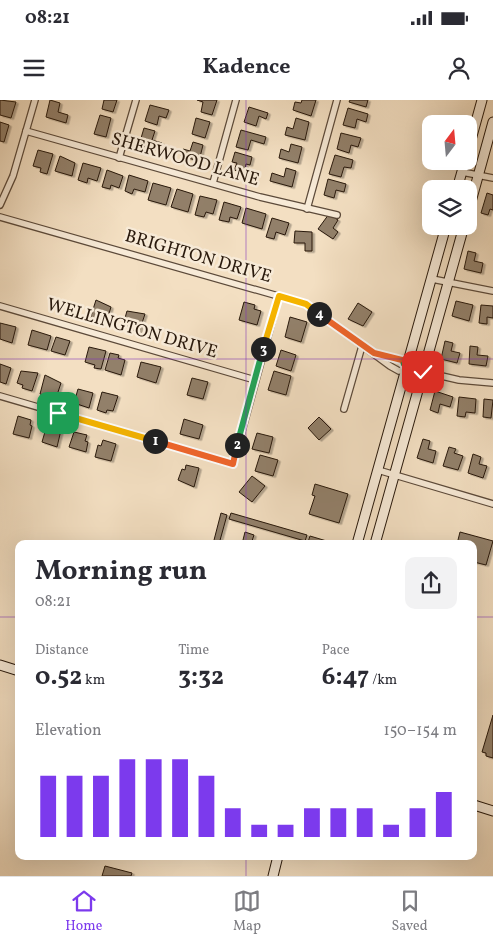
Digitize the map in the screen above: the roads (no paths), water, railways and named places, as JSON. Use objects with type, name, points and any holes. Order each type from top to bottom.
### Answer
[{"type":"main road","points":[[478,115],[482,100]]},
{"type":"main road","points":[[477,180],[493,122]]},
{"type":"main road","points":[[460,180],[462,172]]},
{"type":"main road","points":[[358,540],[444,235]]},
{"type":"main road","points":[[377,540],[462,235]]},
{"type":"main road","points":[[0,665],[15,670]]},
{"type":"main road","points":[[477,806],[493,811]]},
{"type":"main road","points":[[273,876],[277,860]]},
{"type":"street","points":[[0,205],[13,176],[35,100]]},
{"type":"street","points":[[119,158],[136,100]]},
{"type":"street","points":[[213,183],[236,100]]},
{"type":"street","points":[[307,209],[337,100]]},
{"type":"street","name":"SHERWOOD LANE","points":[[26,131],[307,209],[337,215]]},
{"type":"street","points":[[462,172],[493,178]]},
{"type":"street","name":"BRIGHTON DRIVE","points":[[0,217],[306,304],[362,346],[399,371],[407,368],[402,360],[374,353]]},
{"type":"street","points":[[432,279],[448,284],[493,291]]},
{"type":"street","points":[[0,396],[233,464],[279,296]]},
{"type":"street","name":"WELLINGTON DRIVE","points":[[0,306],[255,380]]},
{"type":"street","points":[[344,409],[362,346]]},
{"type":"street","points":[[407,368],[459,380],[493,383]]},
{"type":"street","points":[[378,470],[493,504]]}]
